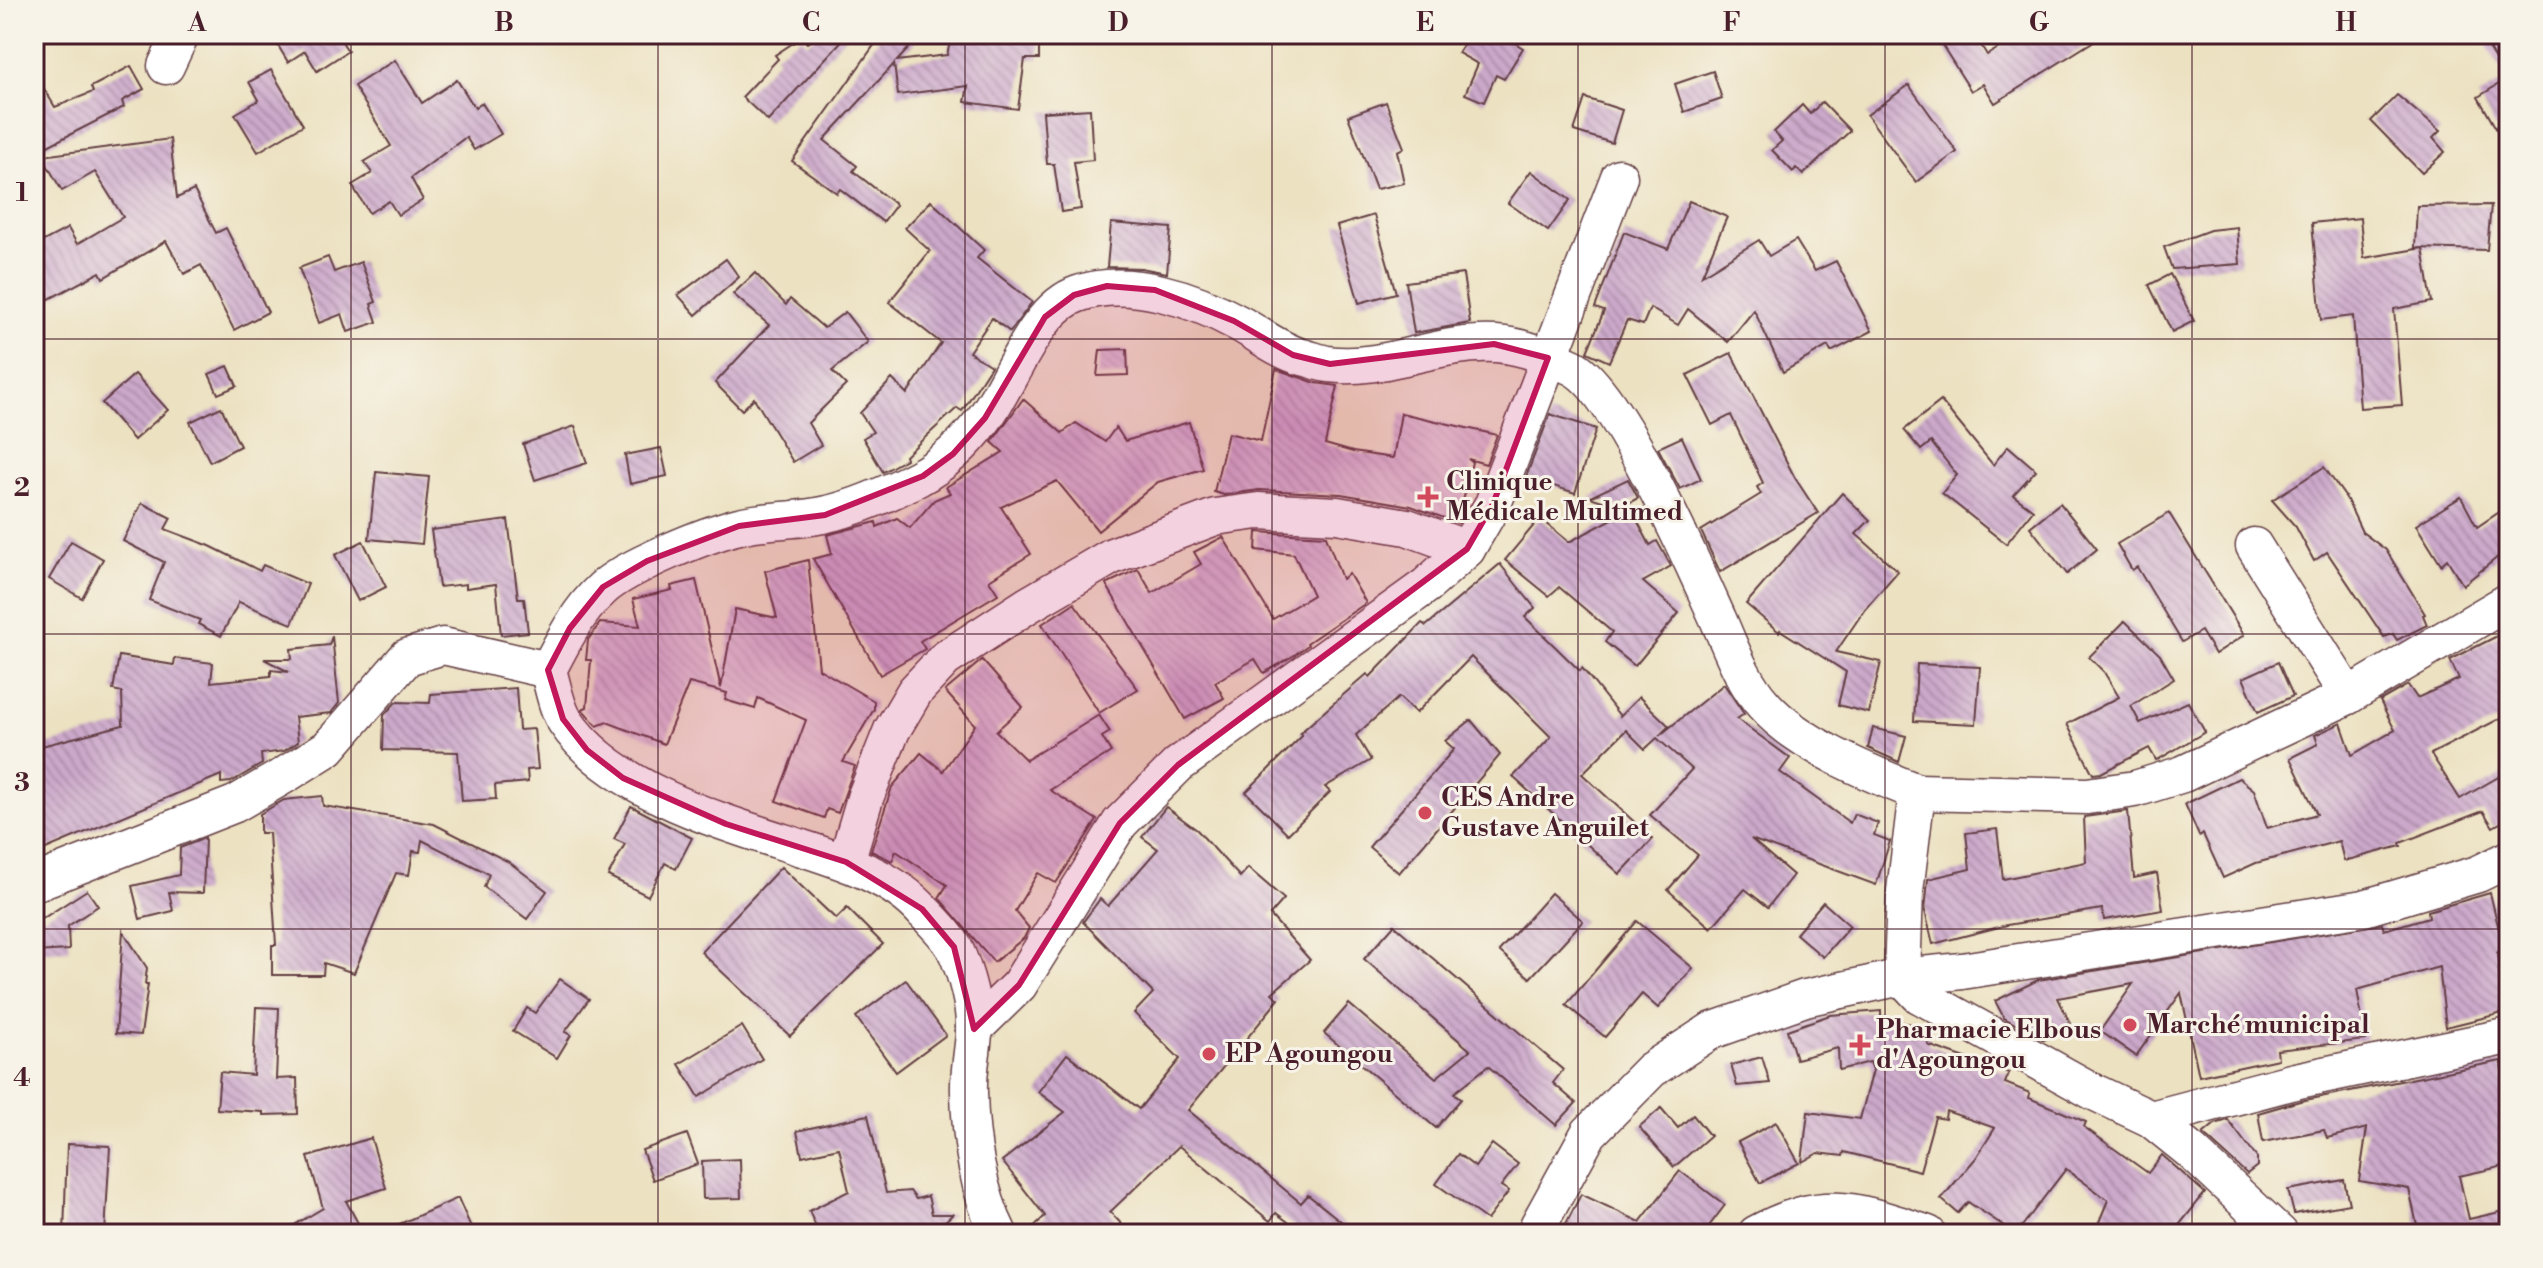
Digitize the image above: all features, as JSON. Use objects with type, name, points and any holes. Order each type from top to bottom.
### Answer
[{"type":"street","points":[[974,1029],[1019,985],[1120,823],[1178,765],[1427,585],[1467,549],[1493,504],[1619,177]]},
{"type":"street","points":[[999,1234],[988,1213],[977,1163],[968,1091],[974,1029],[967,984],[954,947],[922,909],[886,882],[846,862],[726,824],[623,778],[587,750],[563,719],[548,670],[570,628],[603,587],[647,561],[739,526],[825,515],[872,501],[923,476],[953,454],[985,418],[1045,317],[1074,295],[1107,286],[1155,290],[1234,321],[1293,355],[1330,364],[1373,363],[1442,348],[1494,344],[1521,349],[1578,369],[1600,392],[1623,427],[1736,661],[1762,704],[1788,728],[1867,772],[1917,792],[2087,796],[2135,789],[2183,774],[2348,696],[2509,601]]},
{"type":"street","points":[[846,862],[865,798],[892,730],[915,691],[945,659],[1112,556],[1215,517],[1258,511],[1337,515],[1407,527],[1467,549]]},
{"type":"street","points":[[2254,546],[2348,696]]},
{"type":"street","points":[[34,883],[235,804],[285,775],[328,748],[407,657],[443,646],[548,670]]},
{"type":"street","points":[[1917,792],[1905,891],[1902,977],[1919,995],[2094,1092],[2151,1119],[2192,1152],[2280,1234]]},
{"type":"street","points":[[1537,1234],[1538,1226],[1589,1133],[1651,1070],[1711,1031],[1752,1015],[1805,998],[1902,977],[1962,971],[2364,908],[2478,874],[2509,859]]},
{"type":"street","points":[[2151,1119],[2295,1081],[2509,1036]]},
{"type":"street","points":[[1756,1234],[1779,1221],[1817,1209],[1866,1214],[1928,1234]]},
{"type":"highlighted area","points":[[1107,286],[1155,290],[1234,321],[1293,355],[1330,364],[1494,344],[1548,358],[1493,504],[1467,549],[1178,765],[1120,823],[1019,985],[974,1029],[954,947],[922,909],[846,862],[726,824],[623,778],[587,750],[563,719],[548,670],[570,628],[603,587],[647,561],[739,526],[825,515],[923,476],[953,454],[985,418],[1045,317],[1074,295]]},
{"type":"building","points":[[271,34],[337,34],[348,51],[317,71],[305,51],[288,62]]},
{"type":"building","points":[[820,34],[848,34],[768,121],[742,97],[778,59],[775,55],[802,37],[807,43]]},
{"type":"building","points":[[882,34],[922,34],[897,61],[947,55],[952,34],[1039,34],[1039,59],[1025,59],[1018,109],[965,102],[968,86],[898,95],[894,64],[824,140],[857,166],[853,171],[896,205],[883,222],[840,189],[837,193],[792,161]]},
{"type":"building","points":[[1470,34],[1500,34],[1523,48],[1504,79],[1496,75],[1484,102],[1465,94],[1478,64],[1458,53]]},
{"type":"building","points":[[1935,34],[1974,34],[1987,55],[2022,34],[2105,34],[1995,103],[1983,84],[1971,91]]},
{"type":"building","points":[[2480,34],[2509,34],[2509,83]]},
{"type":"building","points":[[395,60],[422,103],[457,80],[475,108],[482,103],[501,134],[474,150],[466,137],[411,178],[423,200],[398,215],[389,201],[369,213],[352,185],[372,173],[364,162],[391,146],[354,86]]},
{"type":"building","points":[[131,66],[144,89],[122,101],[124,107],[34,153],[34,72],[55,107],[93,92],[91,87]]},
{"type":"building","points":[[271,70],[303,125],[258,152],[235,114],[259,100],[249,82]]},
{"type":"building","points":[[1713,71],[1722,99],[1684,112],[1675,84]]},
{"type":"building","points":[[2499,84],[2509,104],[2509,151],[2478,97]]},
{"type":"building","points":[[1909,85],[1957,152],[1916,182],[1867,115]]},
{"type":"building","points":[[2397,95],[2440,131],[2433,138],[2445,152],[2422,173],[2371,121]]},
{"type":"building","points":[[1585,98],[1622,110],[1612,143],[1574,131]]},
{"type":"building","points":[[1386,102],[1404,148],[1397,151],[1404,183],[1376,189],[1348,116]]},
{"type":"building","points":[[1822,102],[1850,131],[1803,175],[1796,168],[1793,172],[1772,150],[1782,141],[1774,132],[1802,105],[1810,114]]},
{"type":"building","points":[[1090,109],[1093,160],[1074,162],[1081,209],[1061,212],[1054,164],[1047,164],[1043,112]]},
{"type":"building","points":[[170,139],[177,198],[194,190],[216,233],[226,228],[268,312],[234,330],[201,265],[184,274],[166,241],[103,278],[100,272],[34,307],[34,246],[68,228],[77,244],[123,217],[95,172],[62,191],[42,156]]},
{"type":"building","points":[[1531,171],[1570,200],[1548,231],[1508,203]]},
{"type":"building","points":[[931,201],[984,250],[977,258],[1032,302],[1010,332],[992,318],[969,352],[991,366],[962,411],[957,408],[905,456],[906,459],[883,472],[863,438],[873,432],[860,413],[892,379],[907,394],[941,343],[889,302],[930,251],[905,228]]},
{"type":"building","points":[[1689,201],[1727,217],[1702,275],[1759,240],[1769,256],[1796,240],[1815,271],[1836,261],[1872,331],[1831,352],[1828,346],[1783,372],[1754,310],[1728,342],[1688,309],[1678,325],[1650,308],[1643,325],[1627,320],[1609,362],[1587,352],[1604,311],[1595,308],[1624,232],[1668,249]]},
{"type":"building","points":[[2491,205],[2487,250],[2415,248],[2417,206]]},
{"type":"building","points":[[1374,215],[1396,293],[1359,303],[1337,226]]},
{"type":"building","points":[[2360,218],[2364,258],[2423,248],[2432,302],[2394,309],[2402,405],[2360,408],[2353,316],[2321,320],[2312,223]]},
{"type":"building","points":[[1111,223],[1171,228],[1167,273],[1107,267]]},
{"type":"building","points":[[2237,227],[2240,264],[2172,269],[2164,247],[2210,230]]},
{"type":"building","points":[[328,257],[334,272],[361,262],[376,302],[371,304],[377,322],[348,332],[342,314],[319,323],[299,268]]},
{"type":"building","points":[[726,259],[739,277],[696,315],[678,295]]},
{"type":"building","points":[[755,273],[786,305],[790,299],[824,328],[845,312],[868,342],[832,371],[846,385],[808,423],[821,445],[793,462],[754,398],[742,410],[715,383],[769,325],[733,294]]},
{"type":"building","points":[[1463,274],[1470,323],[1414,333],[1406,282]]},
{"type":"building","points":[[2170,274],[2194,321],[2172,332],[2149,285]]},
{"type":"building","points":[[1127,349],[1128,375],[1097,376],[1100,350]]},
{"type":"building","points":[[1731,353],[1795,478],[1818,513],[1720,572],[1701,531],[1761,494],[1757,487],[1763,483],[1731,415],[1712,425],[1687,375]]},
{"type":"building","points":[[228,366],[237,386],[218,394],[209,374]]},
{"type":"building","points":[[1276,369],[1316,383],[1338,386],[1325,444],[1393,458],[1401,413],[1497,435],[1486,464],[1468,459],[1472,462],[1458,523],[1411,506],[1341,494],[1259,490],[1224,495],[1214,492],[1228,433],[1261,441]]},
{"type":"building","points":[[135,374],[168,410],[134,440],[102,403]]},
{"type":"building","points":[[1023,399],[1062,433],[1076,423],[1105,442],[1116,427],[1125,441],[1189,422],[1203,469],[1158,482],[1098,531],[1057,481],[1001,507],[1031,554],[989,580],[998,594],[920,641],[925,649],[880,675],[813,559],[832,554],[827,535],[876,522],[877,527],[897,518],[910,528],[934,500],[950,493],[946,487],[1003,452],[992,442]]},
{"type":"building","points":[[1941,401],[1993,465],[2008,446],[2036,470],[2013,495],[2033,510],[2006,544],[1942,493],[1957,475],[1931,442],[1921,450],[1904,430]]},
{"type":"building","points":[[221,407],[240,446],[210,462],[190,422]]},
{"type":"building","points":[[1550,414],[1596,429],[1575,493],[1526,477]]},
{"type":"building","points":[[575,426],[587,463],[535,480],[523,444]]},
{"type":"building","points":[[1682,437],[1701,479],[1680,489],[1658,448]]},
{"type":"building","points":[[661,448],[667,476],[630,484],[625,455]]},
{"type":"building","points":[[2324,467],[2346,498],[2362,532],[2386,550],[2425,614],[2427,625],[2397,640],[2393,634],[2384,637],[2327,552],[2314,561],[2296,527],[2272,500]]},
{"type":"building","points":[[376,472],[429,477],[422,544],[369,539]]},
{"type":"building","points":[[1628,479],[1638,498],[1621,507],[1590,497]]},
{"type":"building","points":[[1842,493],[1870,520],[1856,534],[1898,571],[1865,609],[1836,652],[1881,662],[1869,713],[1838,705],[1846,672],[1779,632],[1746,604]]},
{"type":"building","points":[[2461,497],[2477,527],[2501,511],[2509,523],[2509,548],[2463,585],[2447,559],[2441,565],[2416,525]]},
{"type":"building","points":[[142,503],[171,518],[165,529],[210,546],[260,571],[263,565],[308,584],[292,624],[239,602],[221,636],[198,624],[200,620],[149,600],[164,562],[123,541]]},
{"type":"building","points":[[2060,503],[2097,549],[2067,574],[2030,527]]},
{"type":"building","points":[[1631,509],[1650,545],[1657,541],[1671,566],[1643,582],[1679,613],[1635,666],[1605,642],[1612,632],[1559,587],[1549,596],[1505,560],[1540,518],[1569,542]]},
{"type":"building","points":[[2169,513],[2244,635],[2215,654],[2201,631],[2182,642],[2137,567],[2132,570],[2117,544]]},
{"type":"building","points":[[508,520],[518,598],[524,598],[528,632],[501,635],[496,584],[466,588],[466,584],[439,587],[431,530]]},
{"type":"building","points":[[1257,532],[1326,536],[1342,579],[1349,574],[1366,603],[1264,673],[1255,659],[1215,682],[1224,698],[1185,719],[1106,584],[1138,569],[1152,593],[1201,564],[1194,552],[1223,537],[1273,619],[1313,595],[1294,554],[1256,550]]},
{"type":"building","points":[[71,541],[103,559],[82,598],[49,579]]},
{"type":"building","points":[[363,541],[386,587],[358,601],[335,555]]},
{"type":"building","points":[[808,560],[819,669],[874,701],[874,709],[843,762],[855,766],[838,813],[827,809],[824,818],[776,801],[806,720],[758,698],[755,709],[725,700],[727,693],[689,683],[664,744],[607,722],[597,726],[582,709],[587,707],[591,660],[586,660],[588,640],[600,623],[640,626],[633,599],[672,590],[671,586],[696,580],[721,688],[735,609],[777,618],[765,571]]},
{"type":"building","points":[[1500,564],[1535,608],[1525,617],[1580,671],[1582,668],[1620,716],[1639,697],[1669,726],[1659,736],[1724,684],[1744,714],[1737,719],[1790,758],[1780,772],[1850,823],[1854,814],[1878,823],[1874,835],[1890,841],[1876,885],[1751,839],[1793,875],[1768,907],[1745,889],[1711,928],[1668,890],[1698,855],[1650,815],[1692,769],[1657,738],[1645,749],[1626,730],[1582,774],[1653,839],[1620,874],[1513,777],[1551,737],[1471,657],[1416,713],[1399,697],[1356,735],[1371,760],[1325,787],[1330,792],[1288,834],[1246,792],[1302,736],[1300,733],[1367,674],[1370,677],[1422,623],[1426,626]]},
{"type":"building","points":[[1074,603],[1138,689],[1099,713],[1042,624]]},
{"type":"building","points":[[2125,621],[2160,655],[2174,679],[2131,706],[2140,723],[2188,702],[2205,732],[2159,759],[2156,760],[2149,748],[2101,773],[2093,774],[2067,724],[2119,697],[2104,672],[2089,657]]},
{"type":"building","points":[[2509,630],[2509,714],[2431,754],[2460,799],[2509,771],[2509,818],[2493,827],[2483,811],[2400,843],[2401,846],[2344,861],[2339,841],[2256,863],[2223,878],[2185,804],[2239,778],[2254,790],[2267,828],[2317,814],[2290,758],[2318,744],[2315,735],[2341,723],[2352,755],[2395,730],[2380,701],[2408,685],[2417,698],[2459,679],[2450,660]]},
{"type":"building","points":[[332,636],[339,703],[331,713],[295,717],[298,742],[284,751],[261,754],[262,764],[231,782],[221,783],[221,775],[34,854],[34,798],[45,794],[34,748],[123,725],[122,692],[113,690],[119,656],[174,665],[175,658],[213,663],[211,682],[271,676],[271,670],[289,672],[264,659],[292,659],[291,649],[329,645]]},
{"type":"building","points":[[982,660],[1023,707],[996,731],[1026,760],[1099,715],[1110,732],[1102,737],[1111,752],[1050,790],[1097,820],[1056,883],[1038,873],[1015,911],[1029,928],[1024,938],[994,962],[939,898],[947,885],[896,851],[892,861],[871,851],[892,787],[921,753],[943,771],[975,725],[945,691]]},
{"type":"building","points":[[2278,662],[2293,696],[2258,712],[2243,678]]},
{"type":"building","points":[[1917,664],[1980,667],[1976,724],[1914,721]]},
{"type":"building","points":[[516,688],[519,730],[534,729],[538,769],[527,770],[528,782],[495,785],[496,799],[462,801],[458,752],[383,750],[384,715],[396,702],[430,703],[431,694]]},
{"type":"building","name":"CES Andre Gustave Anguilet","points":[[1471,720],[1500,755],[1399,873],[1369,847],[1454,749],[1445,741]]},
{"type":"building","points":[[1873,728],[1906,736],[1899,762],[1868,748]]},
{"type":"building","points":[[322,796],[323,806],[434,824],[509,862],[547,891],[527,919],[484,887],[489,874],[422,840],[420,852],[413,851],[409,875],[396,873],[354,973],[324,963],[323,975],[272,975],[272,945],[276,945],[269,833],[260,833],[260,814],[284,800]]},
{"type":"building","points":[[631,806],[692,838],[676,869],[665,863],[648,896],[608,876],[625,844],[614,839]]},
{"type":"building","points":[[1166,807],[1197,830],[1240,877],[1248,868],[1284,899],[1270,915],[1310,960],[1272,993],[1279,999],[1188,1110],[1301,1203],[1308,1195],[1357,1234],[1304,1234],[1276,1213],[1270,1221],[1179,1146],[1110,1212],[1131,1234],[1026,1234],[1045,1216],[1002,1161],[1065,1112],[1038,1092],[1067,1054],[1139,1109],[1180,1059],[1134,1013],[1153,993],[1083,922],[1100,899],[1108,906],[1158,849],[1142,837]]},
{"type":"building","points":[[2128,811],[2134,878],[2157,873],[2163,910],[2104,920],[2102,909],[2007,925],[1933,944],[1925,911],[1928,879],[1970,869],[1966,833],[1997,829],[2003,879],[2086,862],[2084,817]]},
{"type":"building","points":[[205,838],[203,893],[169,892],[173,911],[140,919],[132,886],[179,875],[180,848]]},
{"type":"building","points":[[781,867],[836,919],[847,908],[883,944],[790,1036],[701,952]]},
{"type":"building","points":[[87,890],[98,906],[68,926],[69,950],[34,952],[34,918],[45,917]]},
{"type":"building","points":[[1551,893],[1583,921],[1530,978],[1499,951]]},
{"type":"building","points":[[2490,893],[2504,950],[2497,952],[2503,1013],[2446,1027],[2439,967],[2357,990],[2366,1040],[2277,1050],[2278,1059],[2199,1076],[2181,993],[2136,1056],[2100,1031],[2133,984],[2058,998],[2072,1027],[2044,1040],[2004,1018],[1995,1001],[2038,980],[2382,924],[2384,930],[2429,917],[2428,911]]},
{"type":"building","points":[[1823,902],[1850,926],[1823,957],[1796,934]]},
{"type":"building","points":[[1637,921],[1693,968],[1658,1008],[1642,994],[1605,1037],[1566,1005]]},
{"type":"building","points":[[1394,925],[1563,1070],[1553,1083],[1576,1103],[1556,1125],[1488,1066],[1454,1093],[1461,1099],[1436,1128],[1324,1033],[1349,1004],[1436,1078],[1470,1050],[1364,959]]},
{"type":"building","points":[[123,931],[147,968],[145,984],[148,984],[141,1035],[116,1033]]},
{"type":"building","points":[[560,979],[589,999],[565,1032],[571,1035],[557,1058],[513,1031],[527,1008],[535,1013]]},
{"type":"building","points":[[906,980],[946,1035],[896,1072],[856,1017]]},
{"type":"building","points":[[256,1007],[279,1008],[276,1079],[297,1078],[298,1114],[263,1115],[263,1112],[217,1109],[220,1072],[253,1075]]},
{"type":"building","points":[[1881,1011],[1881,1019],[1931,1027],[1928,1045],[2009,1073],[2005,1083],[2030,1093],[2029,1098],[2086,1122],[2084,1127],[2148,1173],[2162,1155],[2205,1193],[2172,1234],[2094,1234],[2108,1200],[2066,1169],[2016,1234],[1968,1202],[1958,1213],[1941,1199],[1976,1158],[1995,1128],[1946,1111],[1945,1119],[1935,1117],[1920,1171],[1844,1152],[1843,1156],[1818,1153],[1802,1162],[1808,1112],[1860,1119],[1873,1070],[1870,1062],[1839,1070],[1838,1048],[1796,1059],[1787,1030],[1830,1015]]},
{"type":"building","points":[[742,1026],[762,1059],[699,1097],[679,1064]]},
{"type":"building","points":[[1762,1057],[1770,1083],[1737,1086],[1731,1065]]},
{"type":"building","points":[[2501,1061],[2509,1102],[2509,1105],[2500,1106],[2509,1147],[2509,1165],[2459,1176],[2469,1219],[2509,1210],[2509,1234],[2419,1234],[2409,1189],[2359,1181],[2367,1128],[2327,1138],[2324,1130],[2263,1142],[2258,1113],[2300,1101]]},
{"type":"building","points":[[1661,1108],[1678,1128],[1693,1115],[1710,1136],[1674,1167],[1639,1127]]},
{"type":"building","points":[[868,1115],[886,1193],[910,1191],[916,1199],[928,1196],[932,1214],[953,1214],[931,1234],[819,1234],[809,1211],[849,1191],[839,1148],[802,1156],[797,1131]]},
{"type":"building","points":[[2228,1120],[2257,1158],[2257,1166],[2247,1174],[2203,1134],[2215,1124]]},
{"type":"building","points":[[1776,1122],[1799,1163],[1760,1183],[1738,1142]]},
{"type":"building","points":[[687,1134],[698,1164],[653,1180],[642,1150]]},
{"type":"building","points":[[371,1138],[386,1188],[346,1201],[364,1234],[279,1234],[323,1208],[308,1157]]},
{"type":"building","points":[[67,1144],[110,1146],[105,1234],[64,1234]]},
{"type":"building","points":[[1492,1144],[1518,1164],[1501,1186],[1509,1191],[1487,1220],[1436,1184],[1458,1154],[1475,1167]]},
{"type":"building","points":[[740,1159],[741,1198],[703,1199],[702,1161]]},
{"type":"building","points":[[1680,1171],[1725,1205],[1703,1234],[1561,1234],[1581,1194],[1640,1222]]},
{"type":"building","points":[[2344,1180],[2349,1204],[2294,1214],[2288,1190]]},
{"type":"building","points":[[458,1198],[474,1234],[377,1234]]},
{"type":"place","name":"Clinique Médicale Multimed","points":[[1428,497]]},
{"type":"place","name":"CES Andre Gustave Anguilet","points":[[1425,813]]},
{"type":"place","name":"Marché municipal","points":[[2130,1025]]},
{"type":"place","name":"Pharmacie Elbous d'Agoungou","points":[[1860,1045]]},
{"type":"place","name":"EP Agoungou","points":[[1209,1054]]}]
